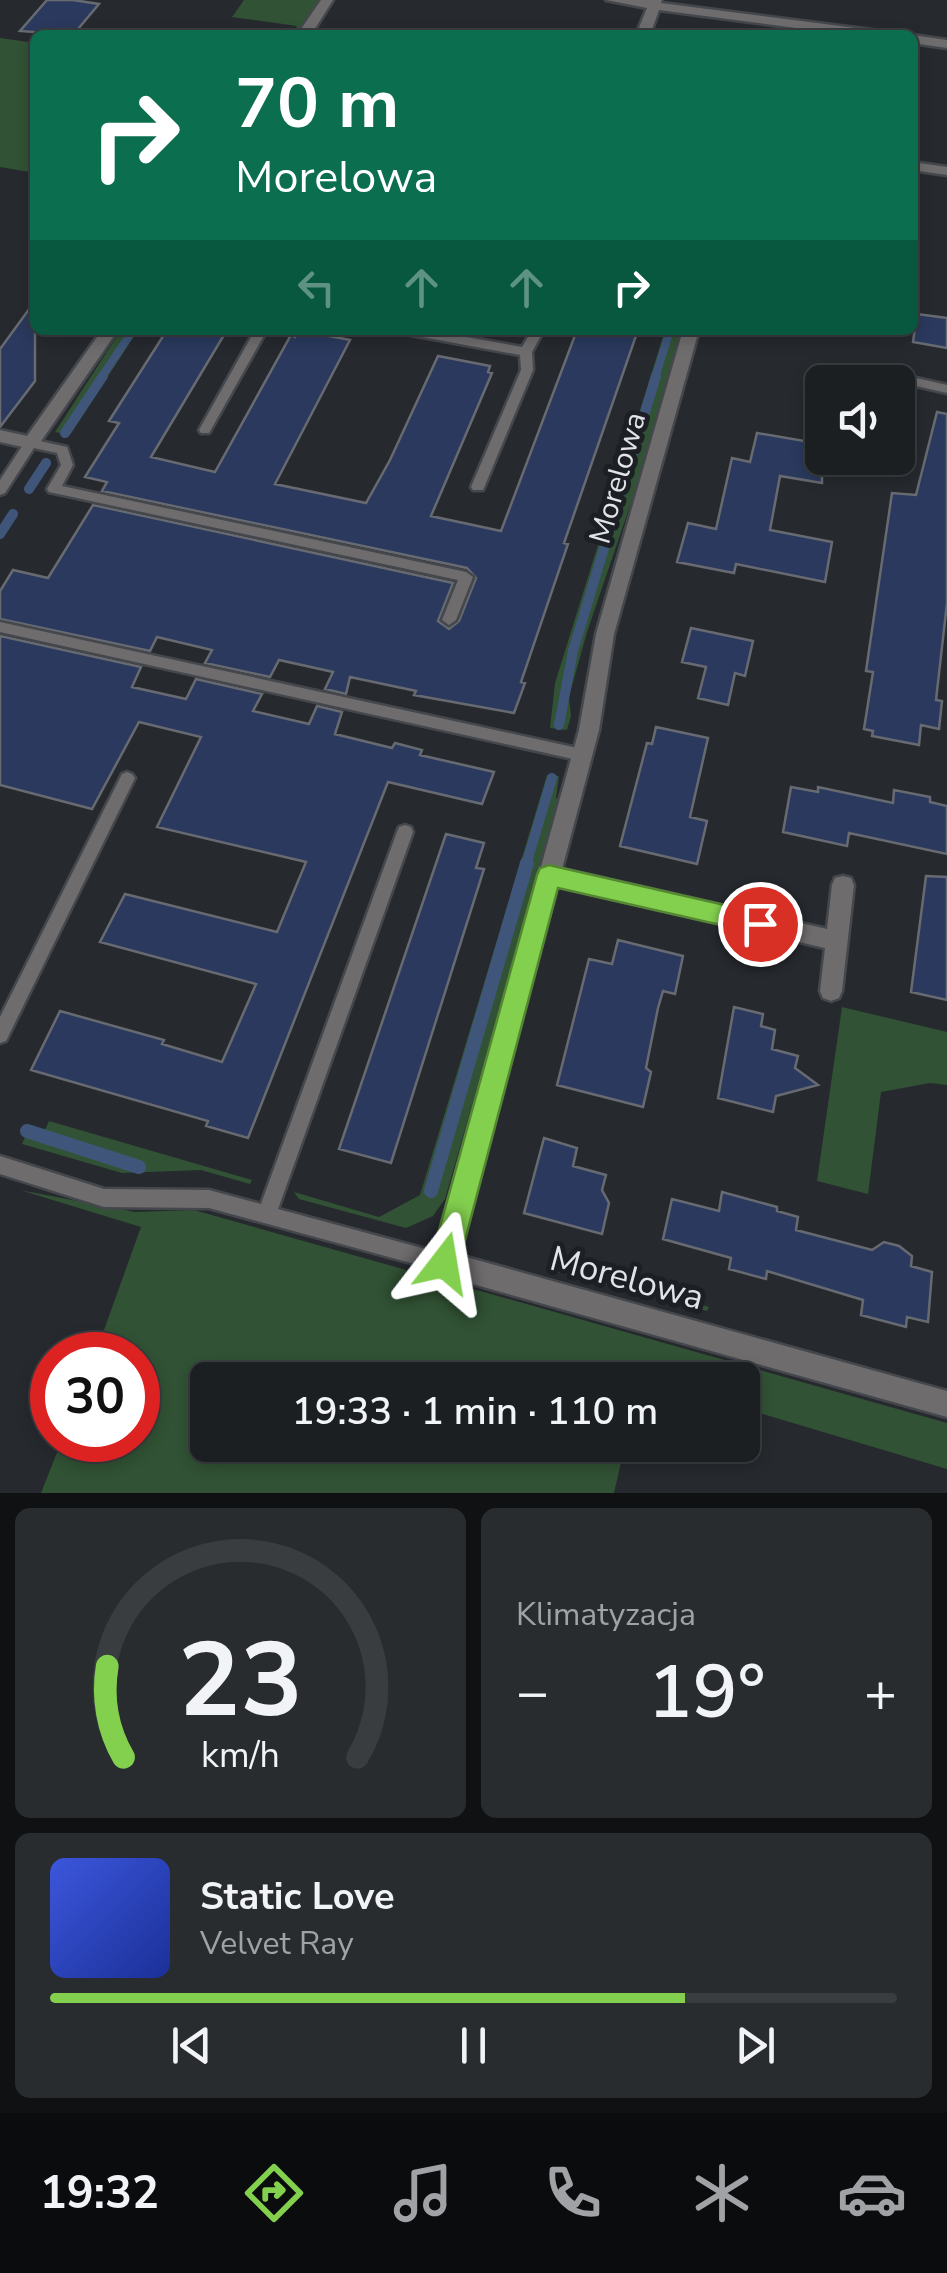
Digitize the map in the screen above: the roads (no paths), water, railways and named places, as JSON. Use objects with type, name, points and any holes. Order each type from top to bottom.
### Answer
[{"type":"street","points":[[307,30],[327,0]]},
{"type":"street","points":[[612,0],[844,30]]},
{"type":"street","points":[[645,30],[655,3]]},
{"type":"street","points":[[918,41],[947,44]]},
{"type":"street","points":[[918,167],[947,171]]},
{"type":"street","points":[[0,436],[31,443],[107,335]]},
{"type":"street","name":"Morelowa","points":[[690,335],[605,634],[582,755],[444,1263],[947,1404]]},
{"type":"street","points":[[549,875],[836,941]]},
{"type":"street","points":[[831,992],[843,885]]},
{"type":"lane","points":[[205,430],[258,335]]},
{"type":"lane","points":[[433,335],[526,352]]},
{"type":"lane","points":[[478,488],[527,370],[526,352],[535,335]]},
{"type":"lane","points":[[915,382],[947,390]]},
{"type":"lane","points":[[0,490],[31,443],[62,450],[67,465],[54,489],[466,577],[450,620]]},
{"type":"lane","points":[[0,627],[582,755]]},
{"type":"lane","points":[[0,1035],[127,778]]},
{"type":"lane","points":[[266,1215],[406,832]]},
{"type":"lane","points":[[0,1165],[104,1198],[209,1199],[444,1263]]},
{"type":"waterway","points":[[101,378],[130,335]]},
{"type":"waterway","points":[[655,378],[668,335]]},
{"type":"waterway","points":[[65,433],[103,376]]},
{"type":"waterway","points":[[559,725],[573,651],[656,376]]},
{"type":"waterway","points":[[29,489],[46,463]]},
{"type":"waterway","points":[[0,534],[13,514]]},
{"type":"waterway","points":[[526,865],[552,778]]},
{"type":"waterway","points":[[431,1191],[527,863]]},
{"type":"waterway","points":[[27,1131],[139,1167]]}]
